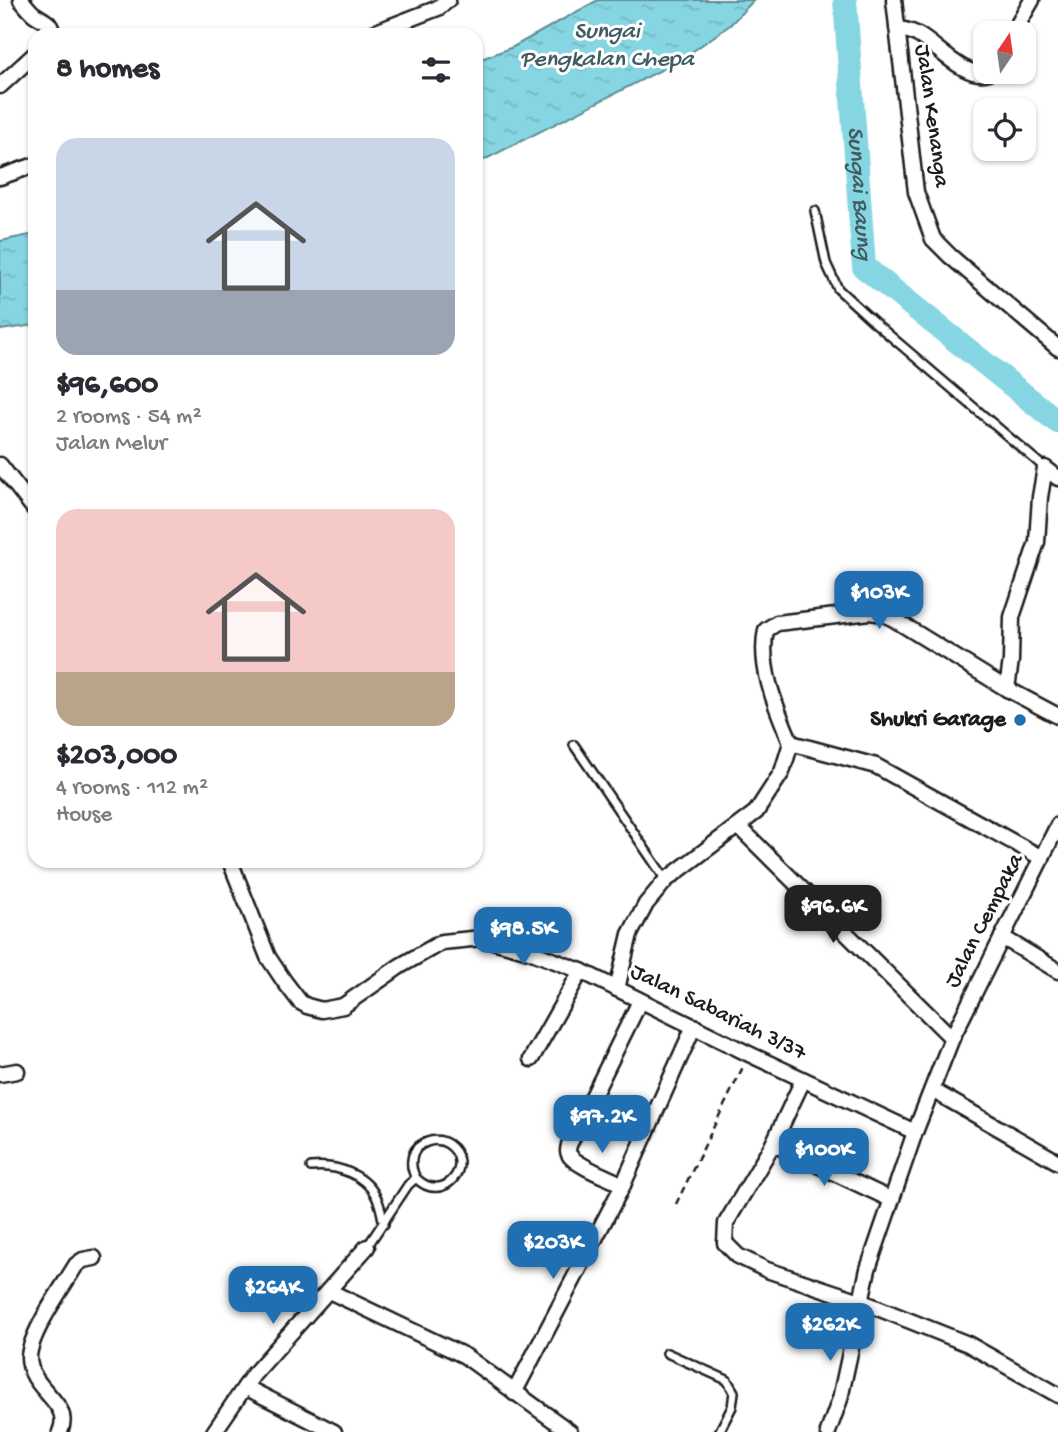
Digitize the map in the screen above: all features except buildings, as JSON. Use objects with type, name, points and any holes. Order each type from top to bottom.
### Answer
[{"type":"street","points":[[21,0],[35,15],[48,22],[50,28]]},
{"type":"street","points":[[387,28],[438,8],[448,0]]},
{"type":"street","name":"Jalan Kenanga","points":[[894,0],[916,192],[933,239],[1058,348]]},
{"type":"street","points":[[1020,21],[1032,0]]},
{"type":"street","points":[[897,28],[919,35],[973,73]]},
{"type":"street","points":[[0,86],[28,60]]},
{"type":"street","points":[[0,176],[28,167]]},
{"type":"street","points":[[0,465],[28,501]]},
{"type":"street","points":[[1007,689],[1012,617],[1037,542],[1045,468],[1058,478]]},
{"type":"street","points":[[617,989],[630,934],[646,904],[666,880],[756,812],[782,772],[791,743],[772,694],[765,653],[766,630],[777,623],[870,612],[884,614],[1007,689],[1058,716]]},
{"type":"street","points":[[791,743],[876,766],[1042,858]]},
{"type":"street","name":"Jalan Cempaka","points":[[828,1432],[840,1399],[860,1301],[890,1199],[915,1132],[952,1038],[1058,825]]},
{"type":"street","points":[[739,827],[952,1038]]},
{"type":"street","name":"Jalan Sabariah 3/37","points":[[233,868],[268,957],[300,1002],[307,1006],[322,1010],[343,1006],[400,966],[442,942],[482,938],[529,951],[581,971],[915,1132]]},
{"type":"street","points":[[1002,937],[1058,971]]},
{"type":"street","points":[[531,1059],[581,971]]},
{"type":"street","points":[[623,1185],[586,1167],[568,1152],[640,1000]]},
{"type":"street","points":[[514,1393],[623,1185],[694,1026]]},
{"type":"street","points":[[0,1074],[17,1071]]},
{"type":"street","points":[[803,1080],[773,1144],[726,1223],[725,1242],[738,1256],[767,1270],[860,1301],[968,1344],[1058,1395]]},
{"type":"street","points":[[932,1090],[1058,1162]]},
{"type":"street","points":[[773,1144],[890,1199]]},
{"type":"street","points":[[214,1432],[244,1387],[367,1247]]},
{"type":"street","points":[[60,1432],[64,1416],[36,1381],[30,1369],[31,1343],[76,1265],[94,1258]]},
{"type":"street","points":[[329,1291],[465,1356],[570,1432]]},
{"type":"street","points":[[244,1387],[334,1432]]},
{"type":"lane","points":[[816,211],[826,263],[838,289],[1045,468]]},
{"type":"lane","points":[[573,745],[666,880]]},
{"type":"lane","points":[[432,1140],[445,1142],[453,1148],[459,1164],[450,1183],[431,1188],[416,1178],[411,1160],[421,1144],[432,1140]]},
{"type":"lane","points":[[311,1167],[337,1167],[361,1180],[378,1199],[384,1224]]},
{"type":"lane","points":[[367,1247],[408,1185],[416,1178]]},
{"type":"lane","points":[[667,1353],[727,1380],[734,1392],[732,1407],[719,1432]]},
{"type":"path","points":[[676,1204],[749,1054]]},
{"type":"water","name":"Sungai Pengkalan Chepa","points":[[598,0],[754,0],[730,25],[679,61],[483,160],[483,58],[513,47]]},
{"type":"water","points":[[28,235],[28,326],[0,330],[0,241]]},
{"type":"waterway","name":"Sungai Baung","points":[[845,0],[864,267],[1058,422]]},
{"type":"place","name":"Shukri Garage","points":[[1020,720]]}]
